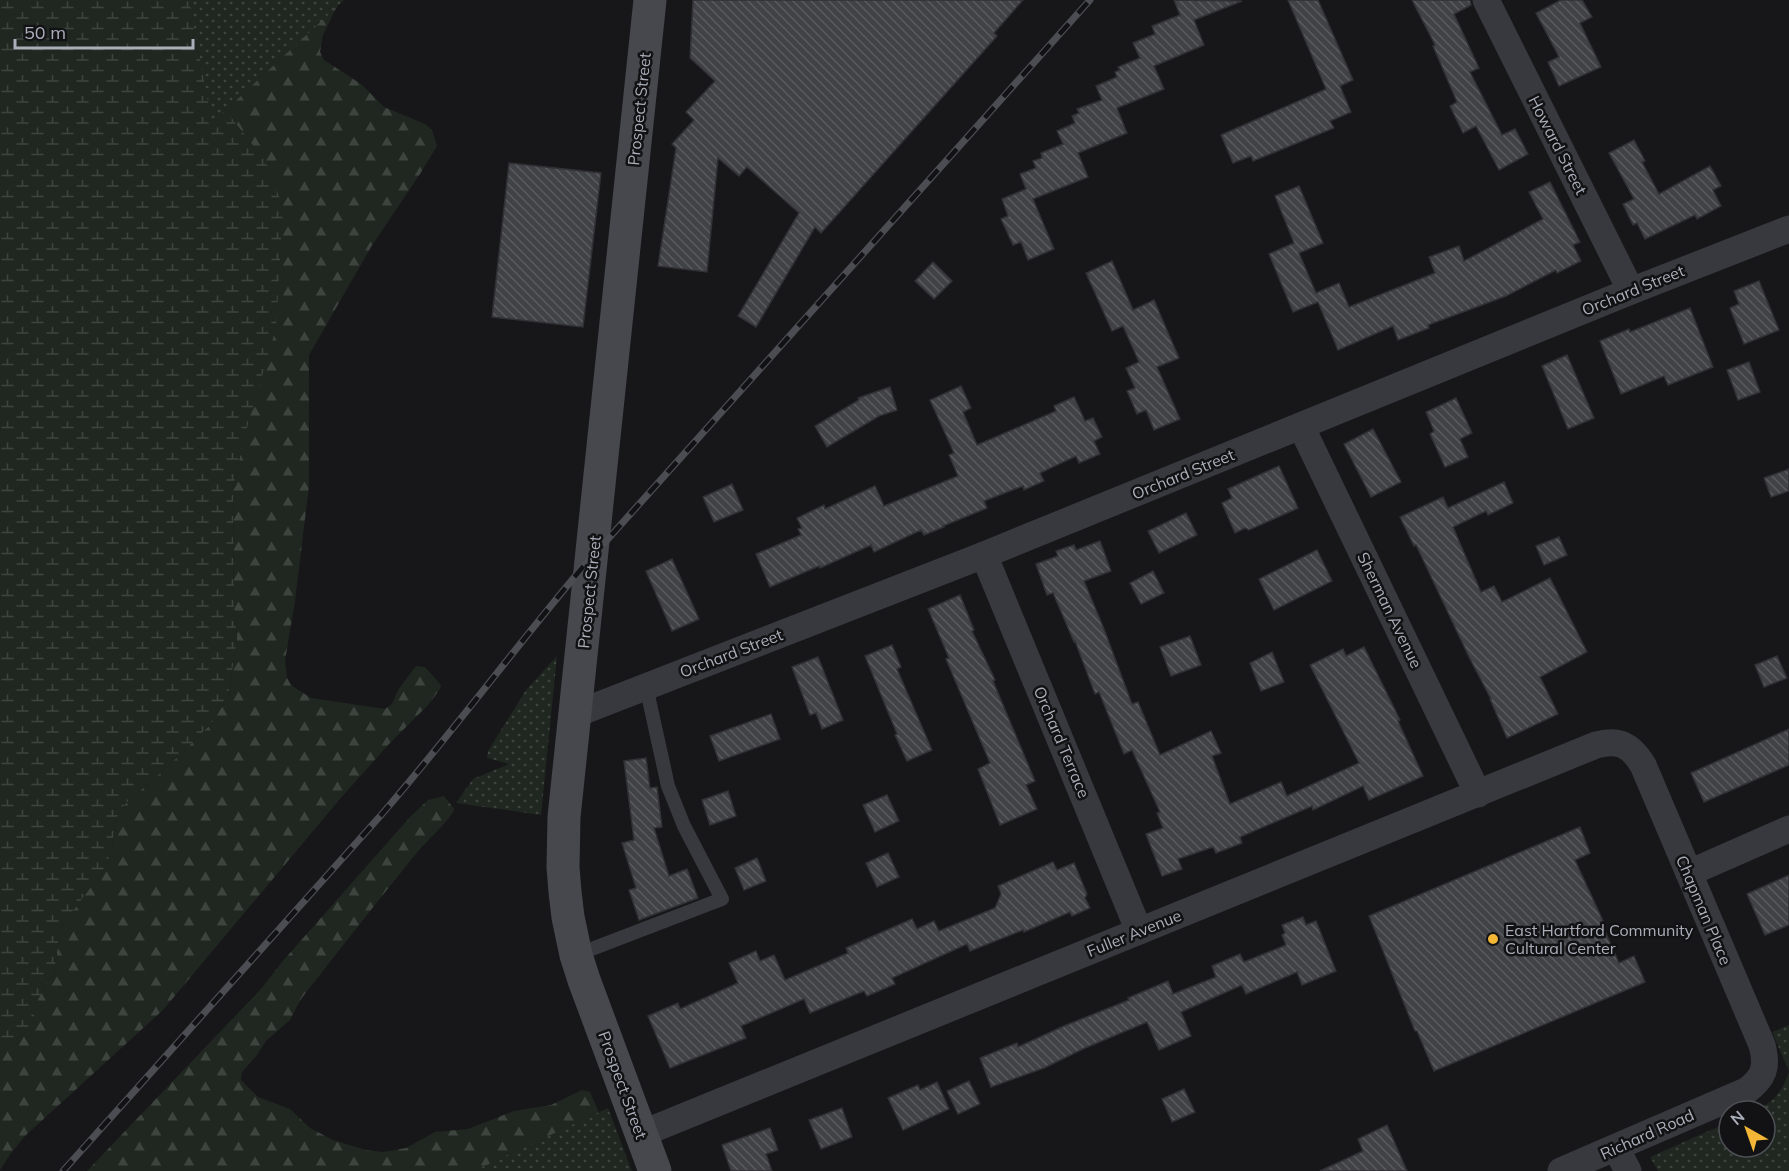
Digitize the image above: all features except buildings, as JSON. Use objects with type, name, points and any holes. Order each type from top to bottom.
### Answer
[{"type":"main road","name":"Prospect Street","points":[[650,0],[564,817],[563,867],[568,917],[576,955],[655,1171]]},
{"type":"street","name":"Howard Street","points":[[1485,0],[1631,291]]},
{"type":"street","name":"Orchard Street","points":[[576,714],[984,555],[1631,291],[1789,229]]},
{"type":"street","name":"Sherman Avenue","points":[[1301,426],[1478,794]]},
{"type":"street","name":"Orchard Terrace","points":[[984,555],[1139,931]]},
{"type":"street","name":"Fuller Avenue","points":[[641,1134],[1596,746],[1607,742],[1619,743],[1630,748]]},
{"type":"street","name":"Chapman Place","points":[[1630,748],[1643,765],[1762,1045],[1765,1066],[1761,1076]]},
{"type":"street","points":[[1689,873],[1789,829]]},
{"type":"street","name":"Richard Road","points":[[1561,1171],[1622,1159],[1746,1091],[1755,1085],[1761,1076]]},
{"type":"lane","points":[[576,955],[722,899],[684,826],[668,786],[646,686]]},
{"type":"green space","points":[[0,0],[263,0],[216,98],[266,162],[283,207],[276,328],[244,438],[233,488],[234,607],[237,639],[228,697],[211,724],[126,803],[116,818],[111,852],[105,868],[64,923],[54,972],[37,1001],[34,1017],[25,1032],[0,1053]]},
{"type":"green space","points":[[189,0],[344,0],[212,123]]},
{"type":"green space","points":[[340,0],[323,35],[320,52],[324,60],[361,84],[384,107],[425,124],[432,130],[437,146],[371,247],[309,355],[309,486],[285,661],[287,678],[291,685],[311,698],[385,709],[392,704],[398,690],[416,666],[425,667],[441,685],[440,689],[428,705],[339,800],[163,1010],[26,1135],[0,1170],[0,1053],[25,1032],[34,1017],[37,1001],[54,972],[64,923],[105,868],[111,852],[116,818],[126,803],[211,724],[228,697],[237,639],[234,607],[233,488],[244,438],[216,97]]},
{"type":"green space","points":[[557,656],[541,815],[456,803],[473,779],[509,764],[487,758],[488,751],[526,690]]},
{"type":"green space","points":[[444,796],[454,809],[449,818],[419,850],[345,943],[301,999],[290,1020],[266,1041],[242,1072],[241,1080],[258,1097],[290,1109],[310,1128],[333,1140],[366,1150],[383,1152],[406,1148],[435,1132],[468,1129],[514,1111],[551,1105],[582,1090],[590,1092],[624,1171],[87,1171],[261,989],[282,962],[410,817],[428,800]]},
{"type":"green space","points":[[1789,1025],[1789,1071],[1772,1032]]},
{"type":"green space","points":[[1789,1072],[1789,1171],[1658,1171],[1650,1157],[1717,1127],[1717,1159],[1777,1159],[1777,1099],[1773,1099],[1783,1086]]},
{"type":"green space","points":[[608,1108],[632,1171],[474,1171]]},
{"type":"railway","points":[[63,1171],[382,814],[582,568],[1090,0]]},
{"type":"place","name":"East Hartford Community Cultural Center","points":[[1493,939]]}]
